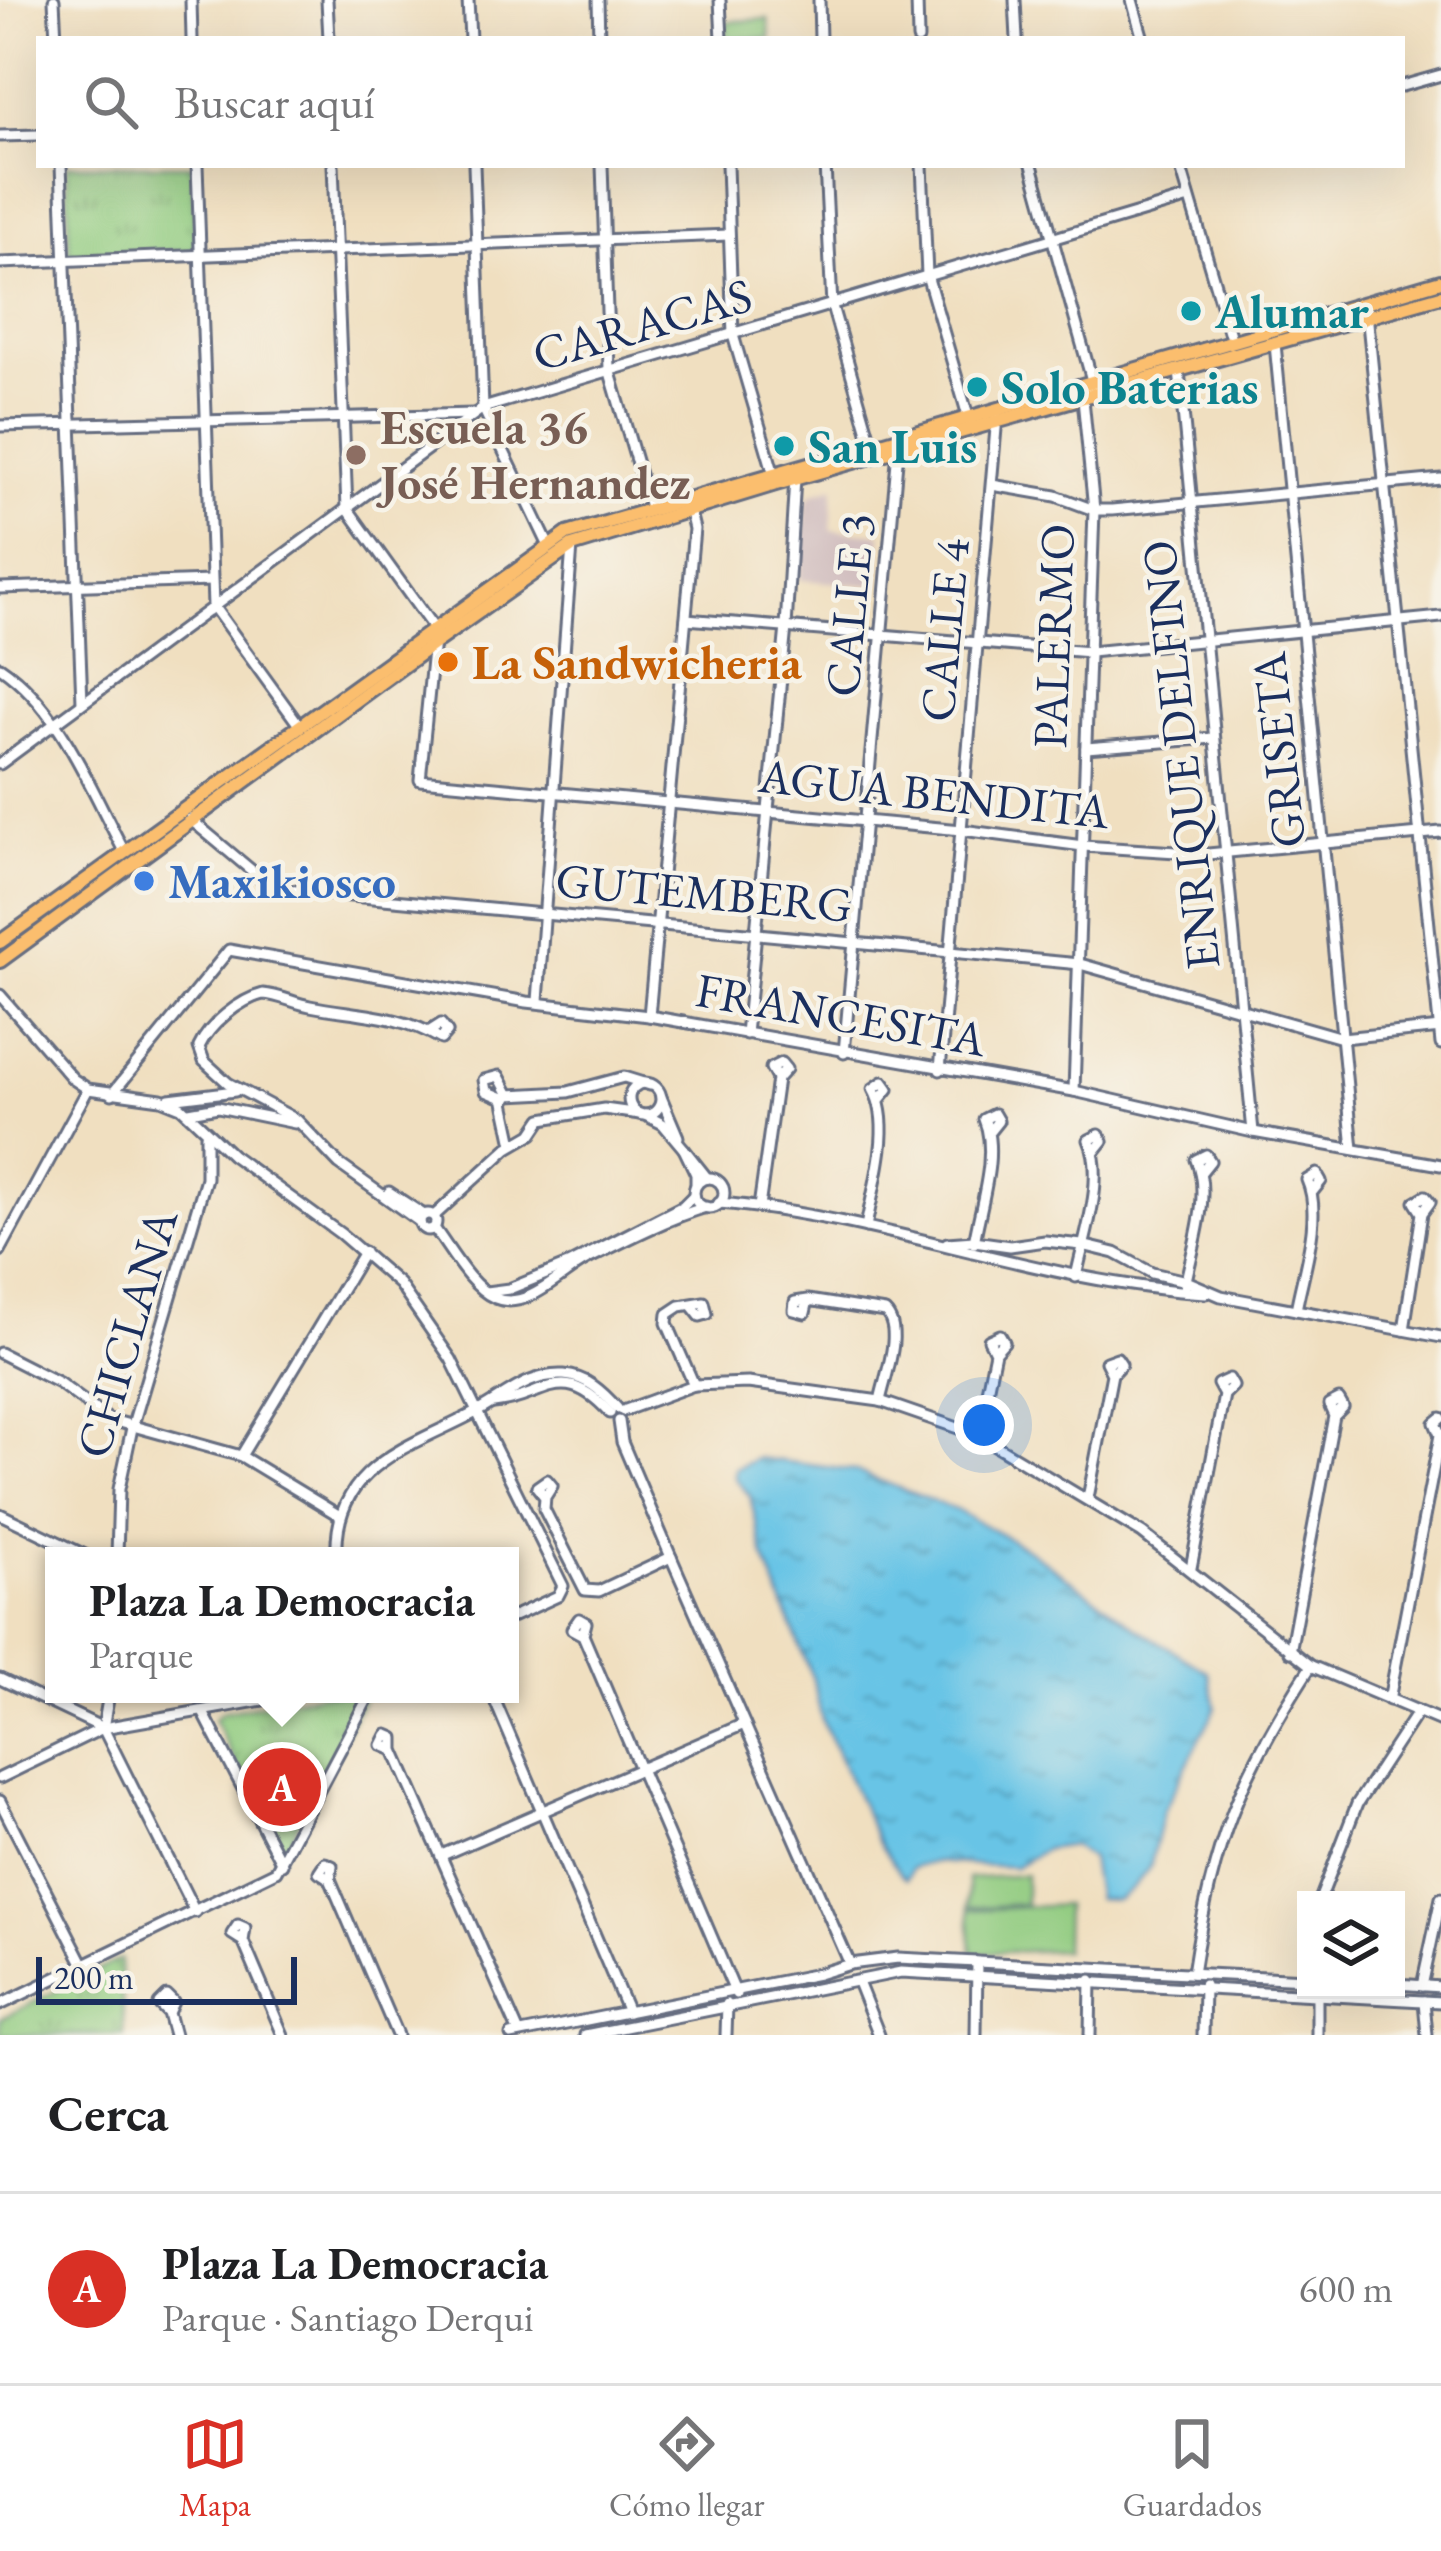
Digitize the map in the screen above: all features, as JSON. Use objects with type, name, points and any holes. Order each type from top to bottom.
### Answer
[{"type":"main road","points":[[794,474],[872,446],[1083,398],[1275,344],[1441,281]]},
{"type":"main road","points":[[997,417],[1232,342],[1441,296]]},
{"type":"main road","points":[[0,961],[299,725],[572,547],[688,504],[898,450],[970,424]]},
{"type":"main road","points":[[0,942],[187,815],[435,634],[548,544],[650,508],[688,504]]},
{"type":"street","points":[[54,0],[56,36]]},
{"type":"street","points":[[191,0],[192,36]]},
{"type":"street","points":[[327,0],[328,36]]},
{"type":"street","points":[[468,0],[470,36]]},
{"type":"street","points":[[598,0],[599,36]]},
{"type":"street","points":[[720,0],[722,36]]},
{"type":"street","points":[[819,0],[820,36]]},
{"type":"street","points":[[916,0],[918,36]]},
{"type":"street","points":[[1015,0],[1017,36]]},
{"type":"street","points":[[1132,0],[1142,36]]},
{"type":"street","points":[[1405,85],[1441,74]]},
{"type":"street","points":[[0,136],[36,135]]},
{"type":"street","points":[[61,168],[82,702]]},
{"type":"street","points":[[197,168],[213,606],[299,725]]},
{"type":"street","points":[[334,168],[347,508],[435,634]]},
{"type":"street","points":[[474,168],[478,411],[548,544]]},
{"type":"street","points":[[602,168],[610,369],[650,508]]},
{"type":"street","points":[[727,168],[733,334],[775,479]]},
{"type":"street","points":[[825,168],[832,306],[872,446]]},
{"type":"street","points":[[922,168],[927,275],[970,424]]},
{"type":"street","points":[[1033,168],[1093,384],[1083,398]]},
{"type":"street","points":[[1181,168],[1232,342]]},
{"type":"street","name":"CARACAS","points":[[0,764],[478,411],[1189,198]]},
{"type":"street","points":[[0,263],[729,236]]},
{"type":"street","points":[[1368,310],[1441,1044]]},
{"type":"street","name":"GRISETA","points":[[1275,344],[1353,1149]]},
{"type":"street","name":"ENRIQUE DELFINO","points":[[1179,370],[1253,1132]]},
{"type":"street","name":"PALERMO","points":[[1074,1091],[1094,510],[1083,398]]},
{"type":"street","points":[[0,426],[478,411]]},
{"type":"street","name":"CALLE 4","points":[[940,1070],[997,417]]},
{"type":"street","name":"CALLE 3","points":[[844,1053],[898,450]]},
{"type":"street","points":[[746,1034],[786,627],[794,474]]},
{"type":"street","points":[[992,485],[1056,496],[1094,510],[1441,478]]},
{"type":"street","points":[[649,1016],[694,530],[688,504]]},
{"type":"street","points":[[538,1001],[572,547]]},
{"type":"street","points":[[0,588],[211,581]]},
{"type":"street","points":[[686,619],[1090,652],[1441,617]]},
{"type":"street","name":"AGUA BENDITA","points":[[435,634],[420,780],[962,830],[1083,846],[1226,854],[1441,832]]},
{"type":"street","points":[[0,667],[28,689],[55,724],[125,853]]},
{"type":"street","points":[[1086,748],[1214,738]]},
{"type":"street","name":"GUTEMBERG","points":[[187,815],[280,889],[1080,964],[1342,1038]]},
{"type":"street","name":"FRANCESITA","points":[[112,1094],[225,950],[649,1016],[1074,1091],[1253,1132],[1441,1165]]},
{"type":"street","points":[[426,1218],[334,1156],[303,1125],[213,1071],[199,1047],[205,1035],[256,994],[385,1017],[430,1031]]},
{"type":"street","points":[[0,995],[68,1074],[88,1089],[161,1099],[241,1091]]},
{"type":"street","points":[[1342,1038],[1440,1028]]},
{"type":"street","points":[[513,1144],[507,1097],[568,1092],[624,1077],[650,1084],[660,1095],[696,1174],[695,1190],[706,1207]]},
{"type":"street","points":[[759,1207],[778,1079]]},
{"type":"street","points":[[642,1115],[630,1105],[630,1095],[640,1084],[650,1084]]},
{"type":"street","points":[[0,1251],[88,1089]]},
{"type":"street","points":[[240,1111],[250,1105],[241,1091]]},
{"type":"street","points":[[240,1111],[231,1102],[241,1091]]},
{"type":"street","points":[[642,1115],[657,1109],[660,1095]]},
{"type":"street","points":[[161,1099],[189,1112],[232,1155],[364,1252],[399,1283],[432,1328],[479,1411],[564,1591],[519,1614]]},
{"type":"street","points":[[866,1227],[880,1150],[880,1099]]},
{"type":"street","points":[[189,1112],[203,1107],[240,1111],[303,1125]]},
{"type":"street","points":[[707,1178],[683,1206],[574,1264],[560,1281],[515,1300],[486,1292],[434,1228],[424,1228],[426,1218],[513,1144],[532,1134],[539,1123],[551,1116],[604,1109],[663,1124],[707,1178],[759,1207]]},
{"type":"street","name":"CHICLANA","points":[[116,1547],[119,1489],[132,1428],[206,1178],[205,1129]]},
{"type":"street","points":[[973,1246],[990,1130]]},
{"type":"street","points":[[1076,1277],[1095,1151]]},
{"type":"street","points":[[1186,1286],[1202,1171]]},
{"type":"street","points":[[719,1203],[724,1196],[720,1183]]},
{"type":"street","points":[[1296,1310],[1313,1191]]},
{"type":"street","points":[[574,1264],[719,1203],[947,1243],[1082,1245],[1115,1253],[1211,1293],[1441,1337]]},
{"type":"street","points":[[1404,1330],[1422,1213]]},
{"type":"street","points":[[973,1246],[1076,1277],[1186,1286]]},
{"type":"street","points":[[241,1456],[364,1252]]},
{"type":"street","points":[[808,1300],[884,1312],[893,1320],[880,1401]]},
{"type":"street","points":[[692,1306],[674,1308],[667,1323],[694,1385]]},
{"type":"street","points":[[978,1436],[995,1352]]},
{"type":"street","points":[[0,1353],[59,1383],[92,1411],[132,1428],[241,1456],[340,1516]]},
{"type":"street","points":[[1088,1498],[1112,1374]]},
{"type":"street","points":[[617,1413],[694,1385],[783,1386],[880,1401],[978,1436],[1088,1498],[1191,1568],[1311,1666],[1441,1721]]},
{"type":"street","points":[[338,1547],[340,1516],[381,1459],[494,1403],[544,1387],[568,1386],[617,1413],[622,1442],[850,1964]]},
{"type":"street","points":[[1191,1568],[1224,1395]]},
{"type":"street","points":[[1290,1652],[1334,1416]]},
{"type":"street","points":[[1389,1700],[1440,1435],[1435,1424],[1441,1418]]},
{"type":"street","points":[[545,1497],[544,1509],[585,1590],[599,1591],[671,1557]]},
{"type":"street","points":[[0,1514],[68,1547]]},
{"type":"street","points":[[584,1635],[731,1991],[726,2035]]},
{"type":"street","points":[[1186,1985],[1195,1973],[1206,1896],[1227,1818],[1262,1744],[1311,1666]]},
{"type":"street","points":[[0,1678],[45,1700]]},
{"type":"street","points":[[52,1703],[103,1728],[195,1912]]},
{"type":"street","points":[[103,1728],[108,1703]]},
{"type":"street","points":[[0,1778],[103,1728],[250,1703]]},
{"type":"street","points":[[0,2005],[271,1875],[282,1864],[365,1703]]},
{"type":"street","points":[[496,1703],[624,2013],[624,2027]]},
{"type":"street","points":[[1323,1891],[1357,1804],[1418,1711]]},
{"type":"street","points":[[203,1712],[282,1864]]},
{"type":"street","points":[[442,1855],[744,1724]]},
{"type":"street","points":[[394,1750],[515,2034],[850,1964],[911,1958],[1297,1979]]},
{"type":"street","points":[[0,1801],[84,1965]]},
{"type":"street","points":[[330,1879],[397,2035]]},
{"type":"street","points":[[1430,2001],[1420,1985],[1441,1898]]},
{"type":"street","points":[[242,1941],[283,2035]]},
{"type":"street","points":[[976,2035],[977,1962]]},
{"type":"street","points":[[862,1981],[869,1971],[863,1963]]},
{"type":"street","points":[[1090,2035],[1092,1968]]},
{"type":"street","points":[[835,1969],[836,1980],[844,1985]]},
{"type":"street","points":[[585,2035],[902,1972],[1297,1991]]},
{"type":"street","points":[[1195,1973],[1204,1986],[1203,2035]]},
{"type":"street","points":[[862,1981],[879,2035]]},
{"type":"street","points":[[1405,1984],[1439,1987],[1430,2001],[1426,2035]]},
{"type":"street","points":[[1312,1999],[1317,2035]]},
{"type":"street","points":[[168,2014],[174,2035]]},
{"type":"street","points":[[603,2017],[610,2032]]},
{"type":"shaded area","points":[[834,487],[831,530],[882,534],[878,586],[800,580],[806,503],[812,494]]},
{"type":"green space","points":[[768,19],[770,36],[727,36],[726,22]]},
{"type":"green space","points":[[67,168],[192,168],[195,245],[191,251],[69,255]]},
{"type":"green space","points":[[270,1703],[361,1703],[283,1853],[214,1719],[222,1712]]},
{"type":"green space","points":[[1025,1875],[1025,1904],[968,1908],[968,1879]]},
{"type":"green space","points":[[1065,1905],[1064,1950],[972,1953],[969,1910]]},
{"type":"green space","points":[[120,1959],[124,2035],[0,2035],[0,2019]]},
{"type":"water","points":[[758,1458],[855,1471],[956,1510],[1029,1550],[1208,1672],[1216,1707],[1163,1812],[1150,1867],[1132,1889],[1116,1900],[1097,1899],[1090,1859],[1072,1845],[1045,1849],[1015,1867],[933,1862],[912,1868],[906,1879],[902,1876],[878,1842],[822,1720],[813,1680],[764,1556],[750,1496],[735,1478],[735,1469]]},
{"type":"place","name":"Alumar","points":[[1191,311]]},
{"type":"place","name":"Solo Baterias","points":[[977,387]]},
{"type":"place","name":"San Luis","points":[[784,446]]},
{"type":"place","name":"Escuela 36 José Hernandez","points":[[356,455]]},
{"type":"place","name":"La Sandwicheria","points":[[448,662]]},
{"type":"place","name":"Maxikiosco","points":[[144,881]]},
{"type":"place","name":"Plaza La Democracia","points":[[282,1787]]}]
